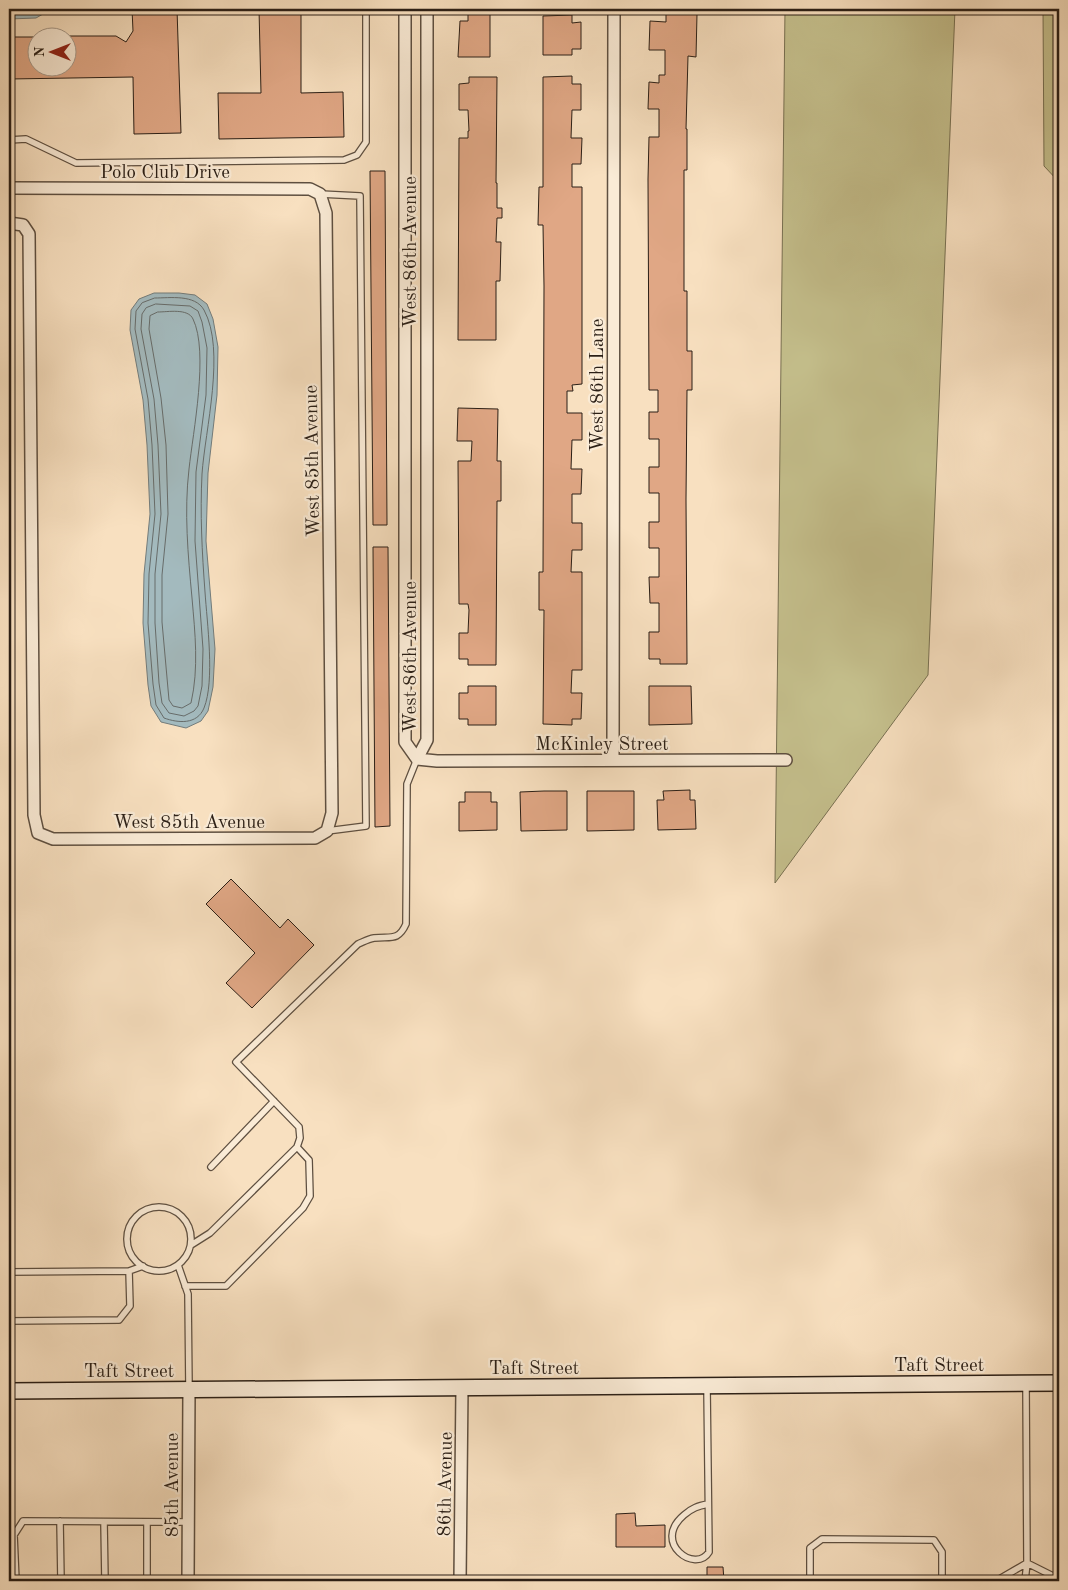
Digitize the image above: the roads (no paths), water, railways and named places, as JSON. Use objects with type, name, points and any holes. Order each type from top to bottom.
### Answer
[{"type":"main road","name":"Taft Street","points":[[9,1390],[1059,1384]]},
{"type":"street","name":"West 86th Avenue","points":[[405,9],[405,742],[417,759],[427,740],[427,9]]},
{"type":"street","name":"West 86th Lane","points":[[613,760],[614,9]]},
{"type":"street","name":"Polo Club Drive","points":[[9,188],[310,189],[320,194]]},
{"type":"street","name":"West 85th Avenue","points":[[9,223],[24,225],[29,234],[34,815],[38,833],[54,839],[315,838],[327,830],[332,814],[326,212],[320,194]]},
{"type":"street","name":"McKinley Street","points":[[417,759],[437,761],[786,760]]},
{"type":"street","name":"86th Avenue","points":[[460,1581],[462,1387]]},
{"type":"street","name":"85th Avenue","points":[[188,1581],[189,1389]]},
{"type":"lane","points":[[9,140],[26,139],[76,163],[344,160],[357,155],[366,142],[366,9]]},
{"type":"lane","points":[[320,194],[360,196],[366,826],[327,830]]},
{"type":"lane","points":[[191,1245],[210,1233],[297,1147],[300,1138],[299,1127],[236,1062],[358,944],[372,938],[392,938],[402,933],[406,924],[407,784],[417,759]]},
{"type":"lane","points":[[211,1167],[274,1101]]},
{"type":"lane","points":[[185,1286],[226,1286],[303,1208],[310,1196],[309,1160],[297,1147]]},
{"type":"lane","points":[[162,1207],[173,1210],[181,1216],[188,1224],[191,1234],[191,1245],[188,1253],[178,1265],[170,1269],[151,1270],[135,1259],[130,1250],[128,1239],[129,1228],[134,1219],[147,1210],[162,1207]]},
{"type":"lane","points":[[178,1265],[188,1294],[189,1389]]},
{"type":"lane","points":[[9,1272],[129,1271],[143,1266]]},
{"type":"lane","points":[[9,1321],[119,1320],[130,1306],[129,1271]]},
{"type":"lane","points":[[1025,1581],[1027,1563],[1026,1384]]},
{"type":"lane","points":[[708,1386],[709,1552],[700,1560],[691,1559],[674,1546],[672,1537],[673,1527],[693,1508],[708,1504]]},
{"type":"lane","points":[[16,1581],[14,1535],[23,1522],[188,1522]]},
{"type":"lane","points":[[60,1522],[61,1581]]},
{"type":"lane","points":[[104,1522],[105,1581]]},
{"type":"lane","points":[[147,1522],[147,1581]]},
{"type":"lane","points":[[810,1581],[810,1548],[822,1539],[832,1539],[934,1540],[942,1552],[942,1581]]},
{"type":"lane","points":[[1027,1563],[1059,1579]]},
{"type":"lane","points":[[996,1581],[1027,1563]]},
{"type":"water","points":[[9,9],[50,10],[36,18],[9,19]]},
{"type":"water","points":[[154,293],[195,295],[207,304],[213,319],[218,347],[217,395],[208,473],[206,541],[215,649],[213,687],[208,711],[201,721],[186,728],[161,722],[151,706],[143,623],[144,574],[150,514],[147,445],[143,400],[130,330],[131,310],[139,299]]}]
